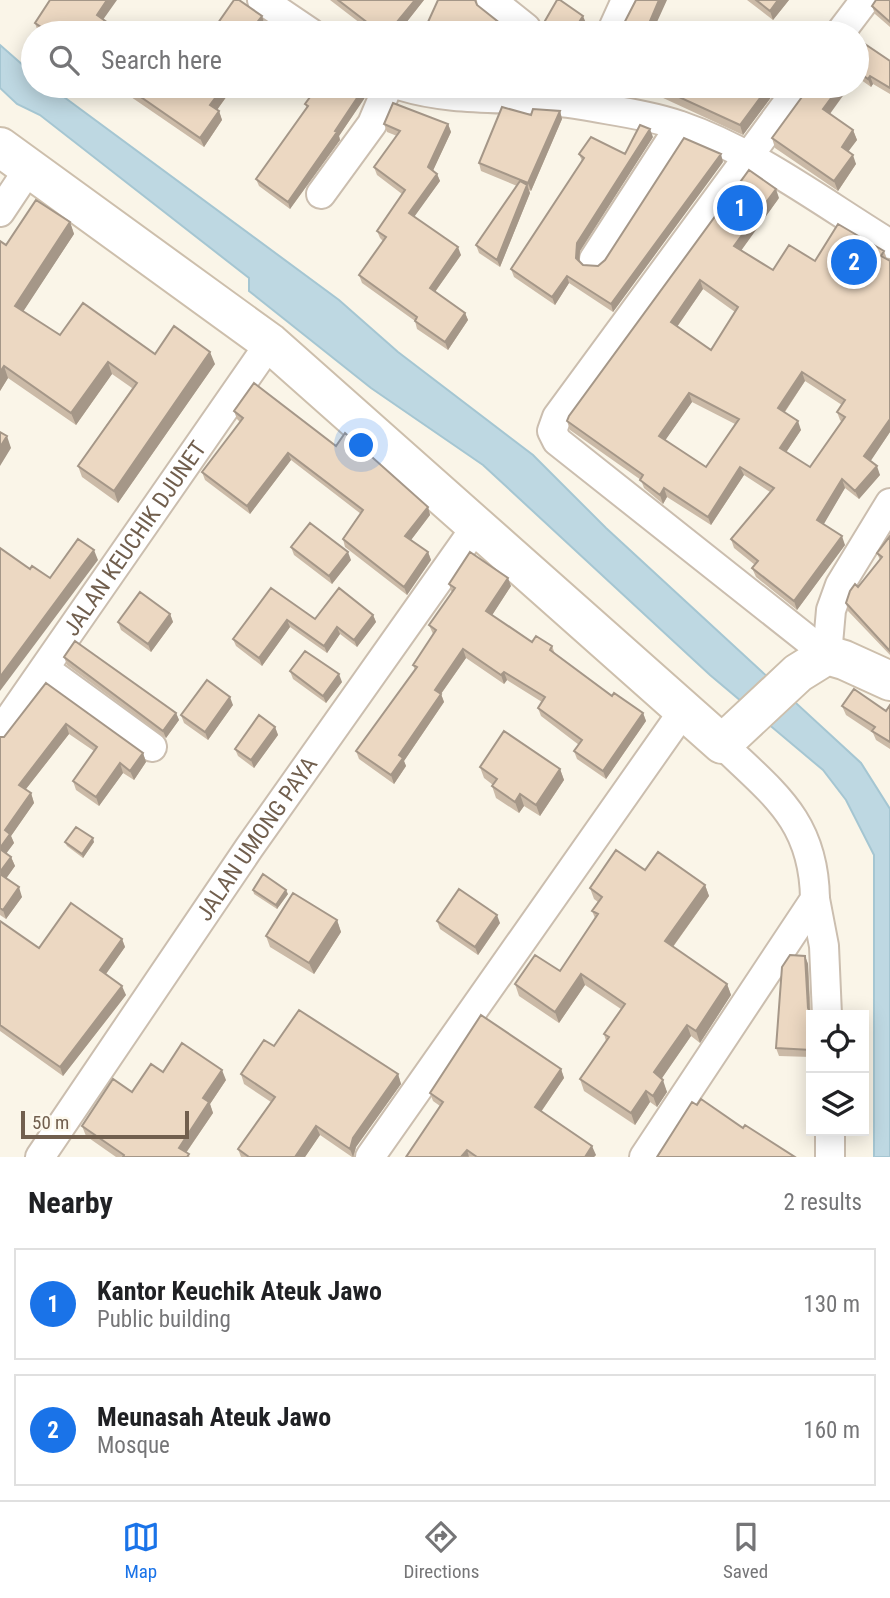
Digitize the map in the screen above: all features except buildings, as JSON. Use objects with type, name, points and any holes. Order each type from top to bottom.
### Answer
[{"type":"street","points":[[262,0],[293,21]]},
{"type":"street","points":[[491,0],[517,21]]},
{"type":"street","points":[[616,21],[626,0]]},
{"type":"street","points":[[849,21],[866,0]]},
{"type":"street","points":[[321,194],[372,124],[383,98]]},
{"type":"street","points":[[594,98],[680,126],[746,156],[890,244]]},
{"type":"street","points":[[791,98],[557,417],[553,436],[812,664],[844,660],[890,681]]},
{"type":"street","points":[[594,259],[680,126]]},
{"type":"street","points":[[0,212],[15,157],[270,343],[478,524],[684,710],[729,737],[801,830],[810,850],[815,899],[824,946],[827,1010]]},
{"type":"street","name":"JALAN KEUCHIK DJUNET","points":[[0,732],[270,343]]},
{"type":"street","points":[[729,737],[812,664],[840,585],[890,503]]},
{"type":"street","name":"JALAN UMONG PAYA","points":[[40,1157],[249,848],[478,524]]},
{"type":"street","points":[[45,669],[152,747]]},
{"type":"street","points":[[370,1157],[684,710]]},
{"type":"street","points":[[644,1157],[815,899]]},
{"type":"street","points":[[830,1136],[830,1157]]},
{"type":"water","points":[[0,45],[21,63],[21,98],[65,98],[339,300],[398,352],[533,455],[606,528],[861,763],[890,809],[890,1157],[874,1157],[874,855],[846,800],[823,770],[710,675],[483,465],[371,388],[249,291],[249,278],[40,115],[17,104],[0,88]]},
{"type":"place","name":"Kantor Keuchik Ateuk Jawo","points":[[740,208]]},
{"type":"place","name":"Meunasah Ateuk Jawo","points":[[854,262]]}]
